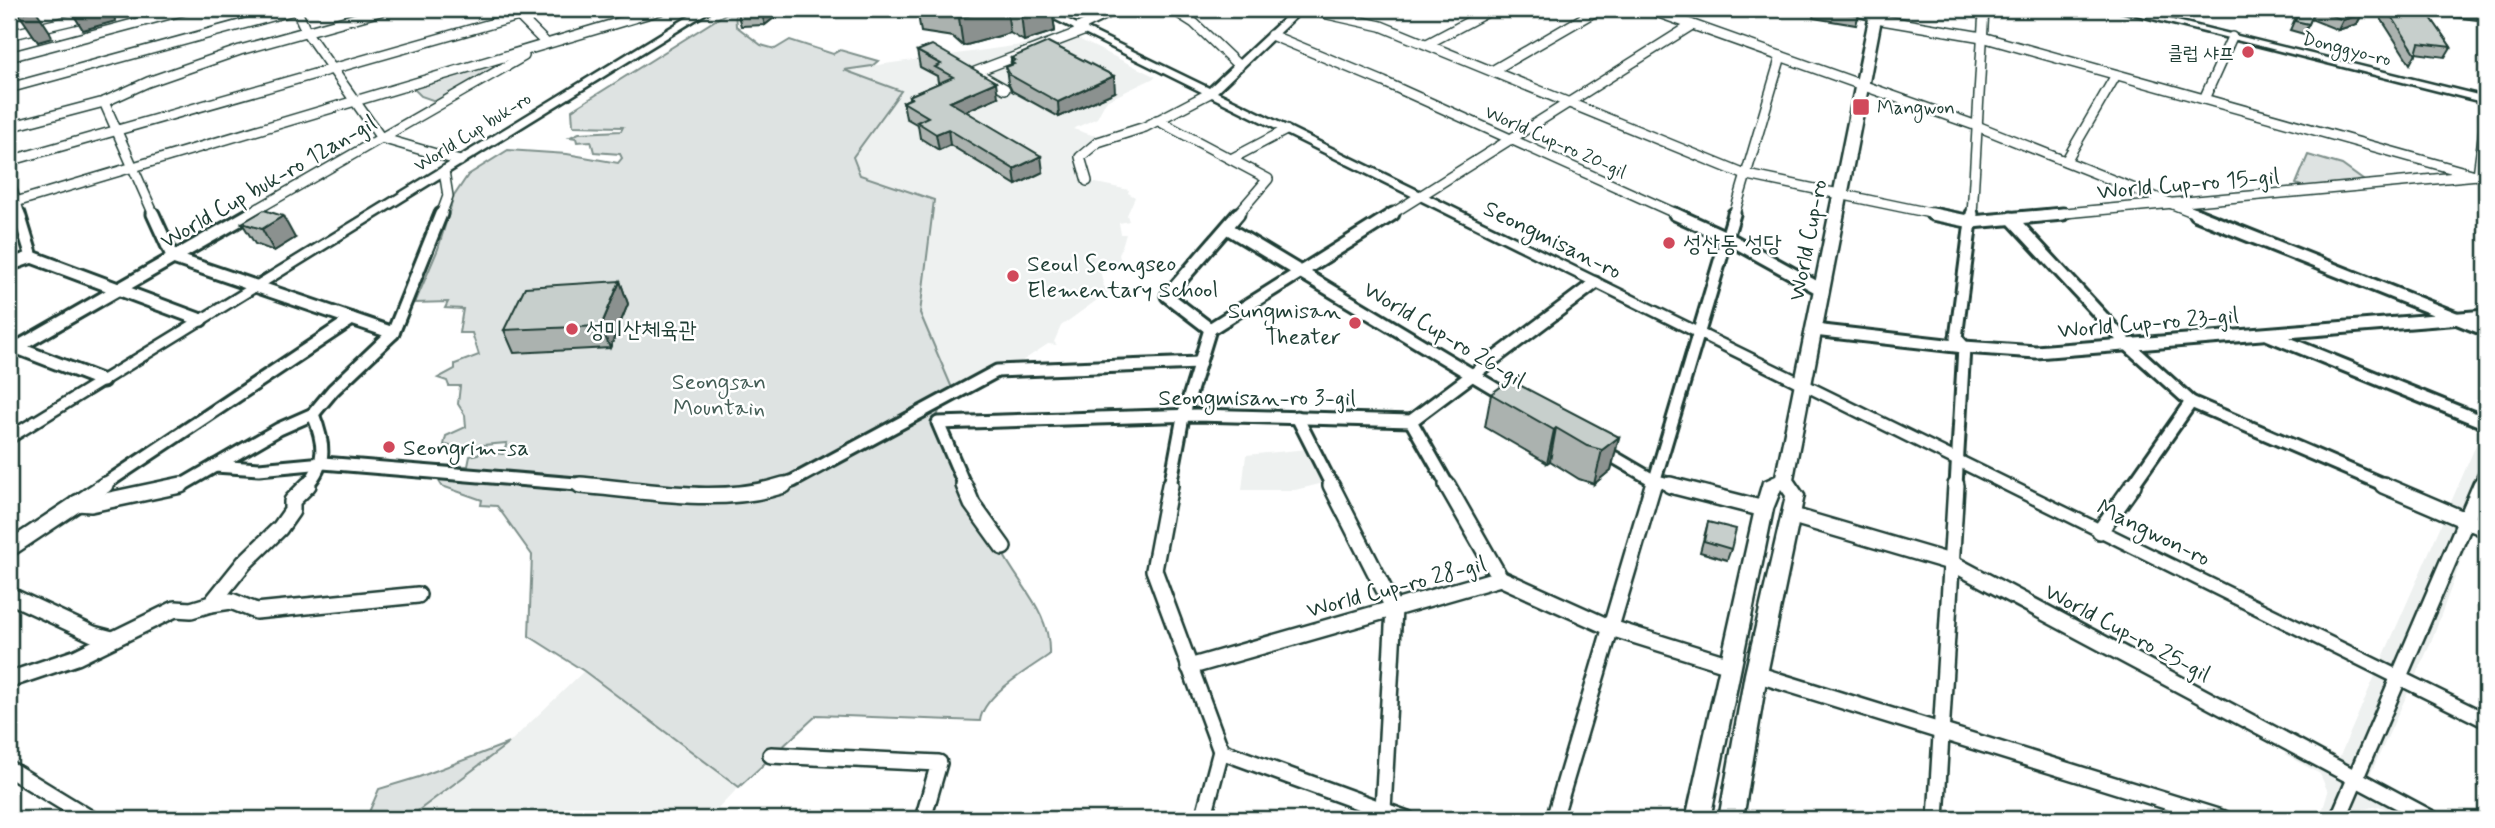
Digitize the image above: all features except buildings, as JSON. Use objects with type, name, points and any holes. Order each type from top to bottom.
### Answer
[{"type":"main road","name":"World Cup buk-ro","points":[[9,439],[708,9]]},
{"type":"main road","name":"World Cup-ro","points":[[1731,819],[1756,674],[1794,495],[1784,480],[1876,15]]},
{"type":"main road","name":"World Cup-ro","points":[[1698,819],[1764,509],[1770,487],[1784,480]]},
{"type":"street","points":[[81,9],[102,14]]},
{"type":"street","points":[[9,35],[119,9]]},
{"type":"street","points":[[9,57],[189,9]]},
{"type":"street","points":[[9,88],[297,9],[307,33],[382,138],[460,161]]},
{"type":"street","points":[[9,127],[104,102],[148,82],[240,50],[388,9]]},
{"type":"street","points":[[9,161],[332,69],[516,12],[543,9]]},
{"type":"street","points":[[12,203],[664,9]]},
{"type":"street","name":"Seongmisan-ro","points":[[1039,9],[1802,385]]},
{"type":"street","points":[[1005,89],[975,72],[1011,57],[1049,46],[1117,9]]},
{"type":"street","points":[[1172,9],[1194,23],[1239,66]]},
{"type":"street","points":[[1087,181],[1080,157],[1086,149],[1107,138],[1135,131],[1210,93],[1299,9]]},
{"type":"street","name":"World Cup-ro 15-gil","points":[[1306,9],[1381,26],[1744,174],[1972,222],[2482,177]]},
{"type":"street","points":[[1427,44],[1493,9]]},
{"type":"street","points":[[1492,71],[1599,9]]},
{"type":"street","points":[[1648,9],[1978,126],[2486,330]]},
{"type":"street","points":[[1850,9],[1982,37],[2482,177],[2486,114]]},
{"type":"street","points":[[1936,819],[1964,347],[1956,338],[1972,222],[1984,9]]},
{"type":"street","name":"Donggyo-ro","points":[[2118,9],[2486,100]]},
{"type":"street","points":[[516,12],[546,43]]},
{"type":"street","points":[[1203,819],[1221,751],[1154,570],[1183,417],[1210,329],[1692,25]]},
{"type":"street","name":"World Cup-ro 20-gil","points":[[1271,35],[1728,238],[1822,290]]},
{"type":"street","points":[[2204,99],[2232,37]]},
{"type":"street","name":"World Cup buk-ro 12an-gil","points":[[12,348],[546,43]]},
{"type":"street","points":[[1554,819],[1780,56]]},
{"type":"street","points":[[2066,161],[2116,75]]},
{"type":"street","points":[[104,102],[173,258],[393,333]]},
{"type":"street","points":[[1157,120],[1268,180],[1167,296],[1210,329]]},
{"type":"street","points":[[1231,159],[1286,130]]},
{"type":"street","points":[[77,503],[91,504],[184,484],[279,429],[313,414],[333,390],[393,333],[404,312],[448,196],[444,171]]},
{"type":"street","points":[[9,180],[12,203],[32,257]]},
{"type":"street","points":[[2011,218],[2128,345],[2191,402],[2486,529]]},
{"type":"street","name":"World Cup-ro 26-gil","points":[[1227,228],[1525,406]]},
{"type":"street","points":[[9,265],[32,257],[201,320]]},
{"type":"street","points":[[1500,578],[1411,421],[1595,283]]},
{"type":"street","name":"World Cup-ro 23-gil","points":[[1814,330],[1964,347],[2036,352],[2486,316]]},
{"type":"street","points":[[9,549],[352,319]]},
{"type":"street","points":[[2265,334],[2486,423]]},
{"type":"street","points":[[12,348],[103,381]]},
{"type":"street","points":[[215,466],[259,469],[323,463],[705,495],[741,495],[775,489],[997,371],[1199,363]]},
{"type":"street","name":"Mangwon-ro","points":[[1802,385],[2486,721]]},
{"type":"street","points":[[2100,531],[2191,402]]},
{"type":"street","points":[[211,604],[244,563],[280,528],[292,511],[292,501],[321,471],[321,433],[313,414]]},
{"type":"street","name":"Seongmisan-ro 3-gil","points":[[1003,547],[972,504],[938,423],[1183,417],[1411,421]]},
{"type":"street","points":[[1297,417],[1394,609],[1383,810]]},
{"type":"street","points":[[1583,439],[1653,480],[1764,509]]},
{"type":"street","points":[[2338,819],[2486,473]]},
{"type":"street","name":"World Cup-ro 25-gil","points":[[1790,515],[1951,562],[2432,819]]},
{"type":"street","name":"World Cup-ro 28-gil","points":[[1189,667],[1500,578],[1611,628],[1730,665]]},
{"type":"street","points":[[9,595],[93,634],[112,639]]},
{"type":"street","points":[[9,680],[77,657],[175,608],[191,610],[231,601],[256,611],[418,595]]},
{"type":"street","points":[[1756,674],[2224,819]]},
{"type":"street","points":[[1221,751],[1407,819]]},
{"type":"street","points":[[771,755],[939,763],[923,819]]},
{"type":"street","points":[[9,769],[91,819]]},
{"type":"shaded area","points":[[1064,32],[1156,77],[1106,101],[1097,118],[1073,129],[1106,136],[1081,147],[1075,157],[1082,180],[1129,190],[1128,193],[1135,197],[1127,215],[1129,221],[1119,223],[1121,234],[1126,234],[1119,255],[1121,261],[1116,265],[1099,266],[1104,287],[1115,287],[1061,326],[1054,342],[1057,345],[1048,344],[1016,365],[997,367],[952,388],[920,313],[933,200],[859,175],[853,157],[842,70],[1021,45]]},
{"type":"shaded area","points":[[2486,417],[2486,494],[2429,647],[2370,775],[2382,790],[2419,819],[2406,819],[2379,806],[2363,809],[2359,819],[2320,819],[2328,792],[2320,774],[2285,754],[2292,739],[2324,757],[2339,758],[2483,429],[2479,422]]},
{"type":"shaded area","points":[[1307,449],[1324,483],[1295,490],[1242,490],[1246,455]]},
{"type":"shaded area","points":[[584,671],[739,787],[708,819],[407,819],[509,743]]},
{"type":"green space","name":"Seongsan Mountain","points":[[733,9],[736,26],[761,45],[775,49],[790,40],[833,54],[840,50],[878,61],[872,66],[844,70],[901,91],[853,157],[860,175],[934,200],[920,313],[952,388],[941,405],[936,420],[1001,550],[1040,613],[1048,640],[1049,655],[998,693],[983,711],[980,721],[817,715],[739,787],[584,671],[529,636],[532,555],[497,506],[481,505],[482,500],[442,486],[429,465],[468,466],[470,456],[485,452],[503,454],[507,443],[460,447],[444,445],[446,436],[466,427],[465,415],[458,404],[460,386],[449,386],[447,381],[438,378],[455,369],[455,364],[479,355],[472,333],[459,333],[463,309],[445,308],[448,302],[415,303],[438,249],[454,196],[468,175],[508,150],[567,154],[618,163],[622,158],[620,154],[594,152],[591,141],[577,142],[576,138],[570,137],[579,133],[621,131],[623,127],[573,126],[572,110]]},
{"type":"green space","points":[[504,59],[508,62],[438,102],[421,96],[412,87]]},
{"type":"green space","points":[[2308,155],[2342,165],[2367,183],[2306,188],[2296,184]]},
{"type":"green space","points":[[509,743],[407,819],[366,819],[379,789]]},
{"type":"place","name":"클럽 샤프","points":[[2248,52]]},
{"type":"place","name":"Mangwon","points":[[1861,107]]},
{"type":"place","name":"성산동 성당","points":[[1669,243]]},
{"type":"place","name":"Seoul Seongseo Elementary School","points":[[1013,276]]},
{"type":"place","name":"Sungmisan Theater","points":[[1355,323]]},
{"type":"place","name":"성미산체육관","points":[[572,329]]},
{"type":"place","name":"Seongrim-sa","points":[[389,447]]}]
